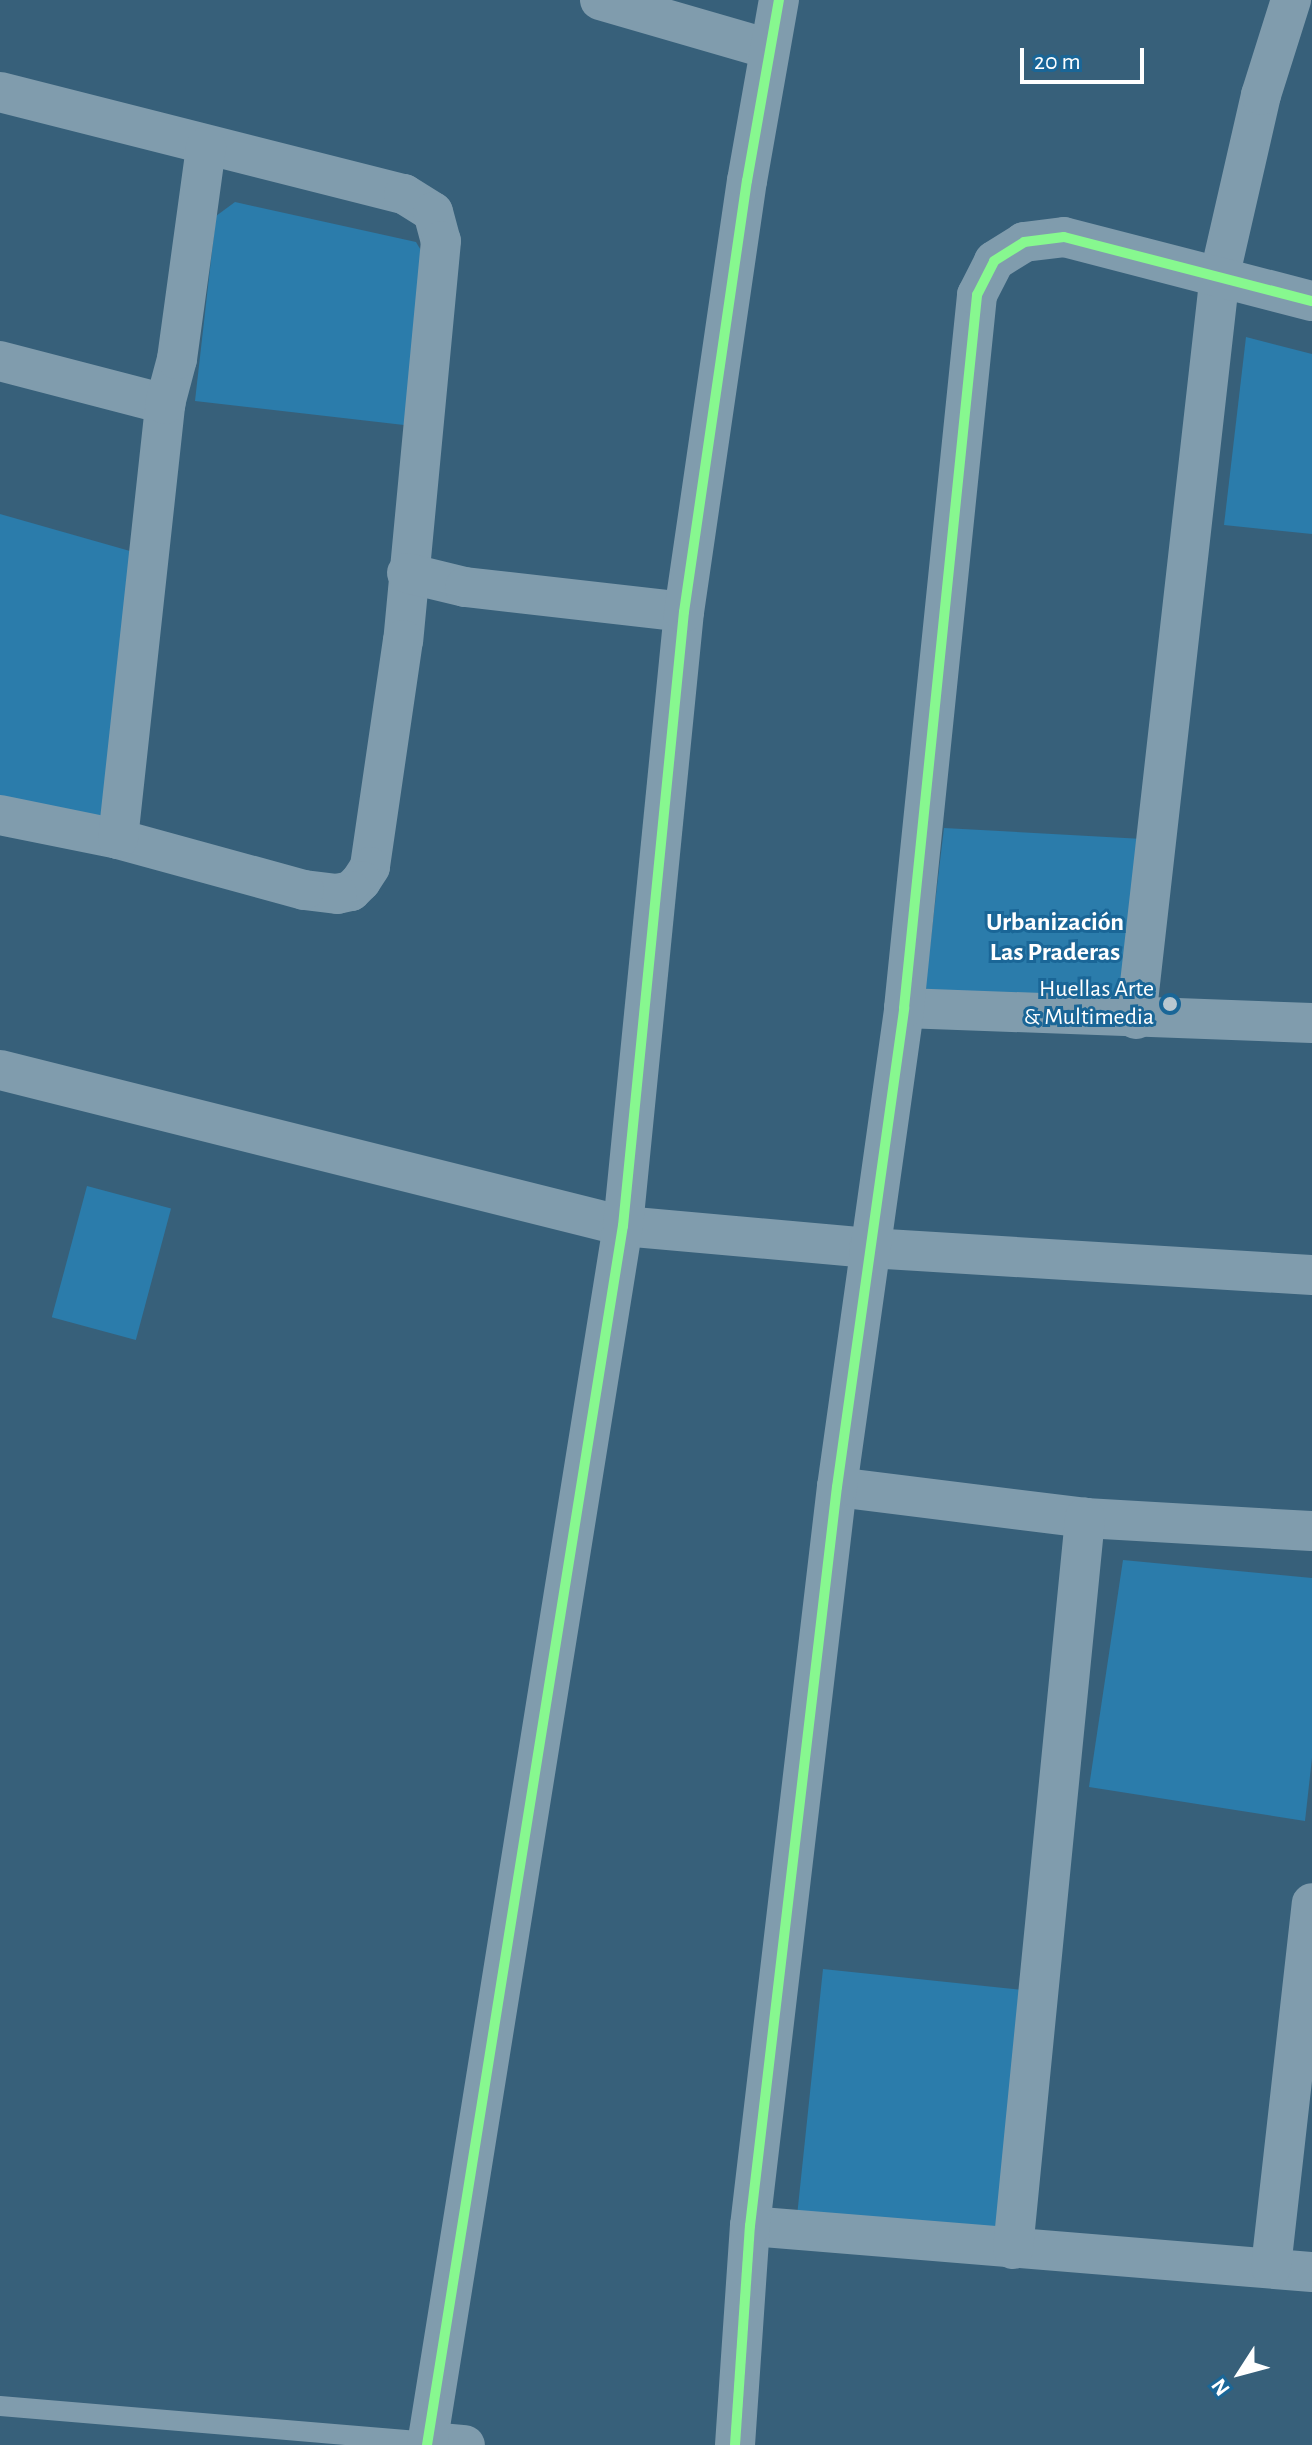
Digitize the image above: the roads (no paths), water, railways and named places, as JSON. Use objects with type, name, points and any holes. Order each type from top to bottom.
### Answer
[{"type":"street","points":[[600,0],[769,49]]},
{"type":"street","points":[[440,2444],[623,1226],[684,612],[779,0]]},
{"type":"street","points":[[1136,1019],[1220,274],[1261,95],[1291,0]]},
{"type":"street","points":[[0,92],[206,147],[404,194],[433,212],[441,241],[403,640],[370,867],[351,891],[304,890],[118,839],[0,815]]},
{"type":"street","points":[[118,839],[165,404],[177,359],[206,147]]},
{"type":"street","points":[[735,2445],[750,2226],[837,1487],[904,1008],[977,295],[994,261],[1024,242],[1064,237],[1220,274],[1312,301]]},
{"type":"street","points":[[0,361],[165,404]]},
{"type":"street","points":[[407,573],[465,587],[684,612]]},
{"type":"street","points":[[904,1008],[1136,1019],[1312,1023]]},
{"type":"street","points":[[0,1070],[623,1226],[869,1248],[1312,1275]]},
{"type":"street","points":[[837,1487],[1085,1518],[1312,1531]]},
{"type":"street","points":[[1013,2249],[1085,1518]]},
{"type":"street","points":[[1271,2267],[1312,1903]]},
{"type":"street","points":[[750,2226],[1312,2272]]},
{"type":"lane","points":[[0,2406],[440,2444]]},
{"type":"place","name":"Huellas Arte & Multimedia","points":[[1170,1004]]},
{"type":"district","name":"Urbanización Las Praderas","points":[[1055,938]]}]
